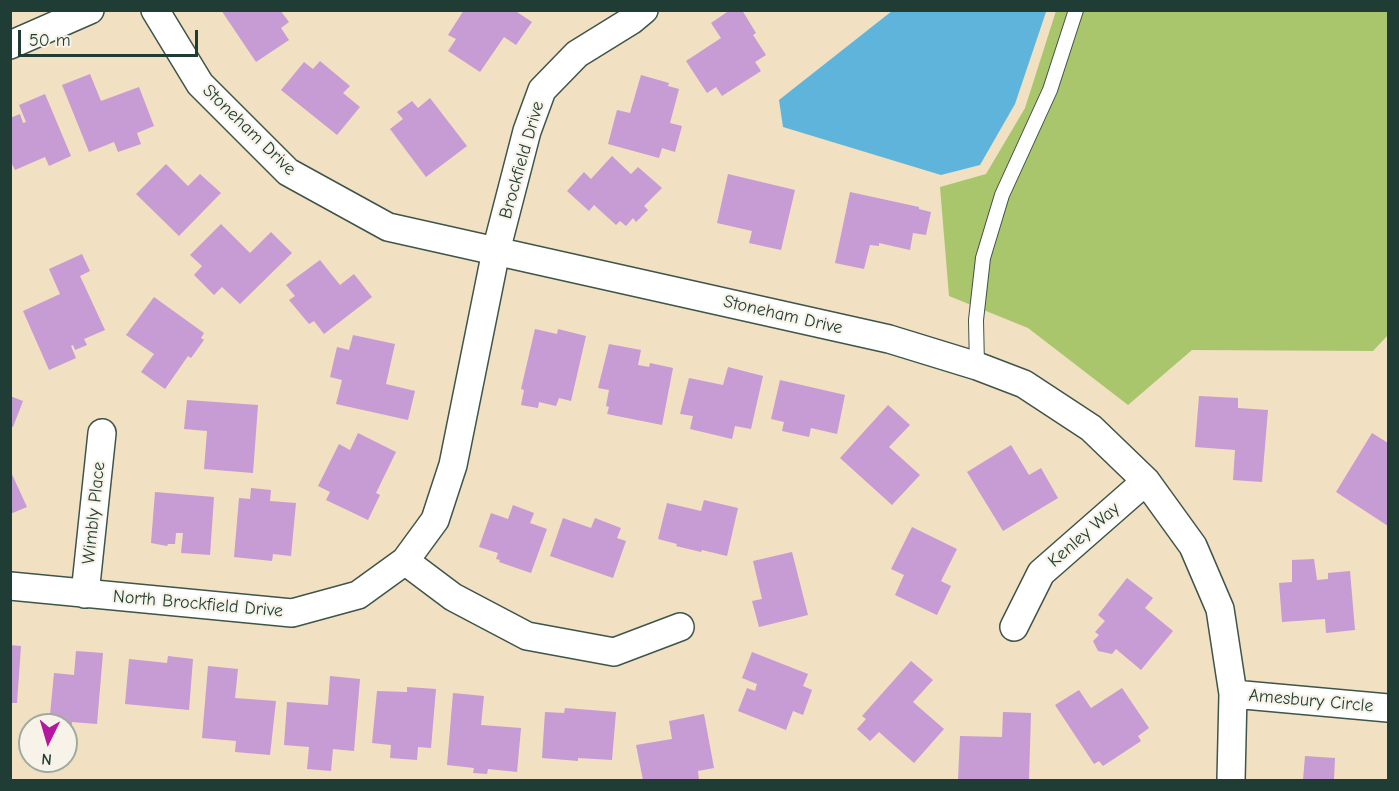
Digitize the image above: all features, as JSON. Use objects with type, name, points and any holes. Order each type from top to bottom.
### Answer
[{"type":"street","points":[[10,45],[90,10]]},
{"type":"street","name":"Stoneham Drive","points":[[155,10],[200,84],[288,172],[388,227],[889,339],[977,366],[1024,384],[1091,428],[1146,481],[1193,546],[1220,609],[1233,694],[1231,780]]},
{"type":"street","name":"Brockfield Drive","points":[[496,250],[527,131],[542,90],[577,54],[644,10]]},
{"type":"street","name":"North Brockfield Drive","points":[[10,586],[292,613],[358,595],[405,561],[435,520],[453,465],[496,250]]},
{"type":"street","name":"Wimbly Place","points":[[85,594],[102,433]]},
{"type":"street","name":"Kenley Way","points":[[1014,627],[1041,573],[1146,481]]},
{"type":"street","points":[[405,561],[453,597],[527,636],[614,652],[680,627]]},
{"type":"street","name":"Amesbury Circle","points":[[1233,694],[1389,708]]},
{"type":"lane","points":[[977,366],[975,320],[983,258],[1002,195],[1050,90],[1077,10]]},
{"type":"green space","points":[[1056,11],[1388,11],[1388,335],[1373,351],[1192,350],[1128,405],[1028,328],[949,296],[940,187],[986,174],[1025,108]]},
{"type":"water","points":[[1044,10],[1046,12],[1015,104],[980,165],[941,175],[783,127],[779,100],[892,11]]},
{"type":"building","points":[[221,10],[280,10],[289,22],[281,28],[289,40],[256,62]]},
{"type":"building","points":[[464,10],[514,10],[532,22],[516,45],[504,37],[480,72],[448,51],[456,39],[448,35]]},
{"type":"building","points":[[730,10],[742,10],[756,33],[753,35],[766,55],[755,62],[761,71],[722,96],[716,87],[707,93],[686,61],[721,38],[711,23]]},
{"type":"building","points":[[320,61],[350,86],[343,93],[360,107],[337,135],[281,90],[304,62],[313,69]]},
{"type":"building","points":[[90,74],[101,101],[139,87],[154,126],[137,133],[141,144],[118,152],[114,142],[89,152],[62,85]]},
{"type":"building","points":[[641,75],[669,83],[668,86],[679,89],[670,123],[682,126],[675,152],[662,148],[659,158],[608,144],[617,110],[630,113]]},
{"type":"building","points":[[45,94],[71,156],[49,166],[45,157],[15,170],[10,160],[10,118],[20,114],[23,123],[26,122],[19,105]]},
{"type":"building","points":[[430,98],[467,146],[426,177],[390,129],[403,119],[397,112],[412,101],[418,108]]},
{"type":"building","points":[[612,156],[631,174],[638,167],[662,188],[644,206],[648,210],[636,222],[633,218],[626,226],[620,221],[616,225],[594,205],[589,211],[567,191],[584,172],[591,179]]},
{"type":"building","points":[[166,164],[188,186],[200,174],[221,193],[179,236],[136,194]]},
{"type":"building","points":[[728,174],[795,190],[781,250],[749,243],[752,231],[717,223]]},
{"type":"building","points":[[850,192],[919,207],[919,209],[931,212],[926,235],[913,233],[910,250],[879,243],[879,246],[870,245],[864,269],[835,263]]},
{"type":"building","points":[[221,224],[250,253],[271,232],[292,253],[240,304],[222,287],[214,295],[194,275],[202,266],[190,255]]},
{"type":"building","points":[[82,254],[90,271],[80,276],[105,330],[84,339],[87,345],[75,350],[73,345],[71,346],[76,358],[49,370],[23,311],[60,294],[49,269]]},
{"type":"building","points":[[320,260],[340,285],[354,274],[372,297],[324,334],[314,321],[309,324],[289,300],[295,296],[286,285]]},
{"type":"building","points":[[154,297],[204,333],[201,338],[204,340],[191,358],[188,356],[165,389],[141,372],[154,354],[126,335]]},
{"type":"building","points":[[535,329],[557,334],[558,329],[586,336],[571,401],[559,398],[556,406],[539,402],[538,408],[521,405],[524,390],[521,389]]},
{"type":"building","points":[[353,335],[395,344],[386,384],[415,391],[408,420],[336,404],[342,380],[330,377],[337,347],[349,350]]},
{"type":"building","points":[[609,344],[641,350],[638,365],[649,367],[650,363],[673,368],[662,425],[607,414],[609,390],[598,388]]},
{"type":"building","points":[[728,367],[763,376],[751,429],[735,426],[732,439],[690,429],[693,416],[680,414],[689,378],[723,385]]},
{"type":"building","points":[[780,380],[845,395],[837,434],[811,428],[809,437],[782,431],[784,422],[771,419]]},
{"type":"building","points":[[10,396],[23,401],[13,427],[10,426]]},
{"type":"building","points":[[1199,396],[1238,398],[1238,408],[1268,410],[1262,482],[1233,480],[1235,450],[1195,447]]},
{"type":"building","points":[[187,400],[258,405],[253,473],[204,469],[207,431],[184,429]]},
{"type":"building","points":[[888,405],[910,425],[889,447],[920,475],[892,505],[840,458]]},
{"type":"building","points":[[358,433],[396,452],[376,493],[380,495],[368,520],[326,500],[330,492],[318,486],[339,444],[350,450]]},
{"type":"building","points":[[1372,433],[1388,443],[1388,526],[1336,492]]},
{"type":"building","points":[[1011,445],[1029,475],[1041,468],[1058,498],[1003,531],[967,472]]},
{"type":"building","points":[[10,470],[27,507],[10,514]]},
{"type":"building","points":[[251,488],[271,490],[270,501],[296,503],[291,556],[273,554],[272,561],[234,557],[239,498],[250,499]]},
{"type":"building","points":[[155,492],[214,497],[210,555],[181,553],[183,533],[176,533],[175,544],[167,546],[151,543]]},
{"type":"building","points":[[704,500],[738,508],[727,556],[676,546],[677,544],[658,539],[667,503],[701,511]]},
{"type":"building","points":[[513,505],[534,513],[530,523],[547,529],[531,573],[499,562],[500,560],[496,559],[498,553],[479,547],[491,513],[508,519]]},
{"type":"building","points":[[563,518],[591,528],[595,518],[621,528],[617,538],[626,541],[613,578],[550,556]]},
{"type":"building","points":[[912,527],[957,549],[941,581],[951,586],[937,615],[895,595],[904,575],[891,569]]},
{"type":"building","points":[[792,552],[808,615],[759,627],[752,601],[762,599],[753,561]]},
{"type":"building","points":[[1314,559],[1317,580],[1328,579],[1328,573],[1350,571],[1355,630],[1326,633],[1325,619],[1282,622],[1279,583],[1292,582],[1292,560]]},
{"type":"building","points":[[1127,578],[1153,598],[1145,608],[1173,631],[1141,670],[1116,649],[1112,654],[1098,651],[1093,641],[1099,635],[1095,632],[1105,621],[1098,615]]},
{"type":"building","points":[[10,645],[21,646],[17,703],[10,703]]},
{"type":"building","points":[[76,651],[103,653],[97,724],[78,722],[78,713],[50,713],[54,673],[74,675]]},
{"type":"building","points":[[752,652],[808,674],[803,686],[812,690],[803,715],[793,711],[786,730],[738,711],[747,688],[755,691],[757,684],[742,678]]},
{"type":"building","points":[[168,656],[193,659],[189,710],[125,704],[129,659],[167,663]]},
{"type":"building","points":[[911,661],[933,680],[913,702],[944,729],[914,763],[879,732],[870,741],[857,729],[866,719],[862,716]]},
{"type":"building","points":[[208,666],[238,669],[235,698],[276,701],[270,755],[235,752],[236,741],[202,738]]},
{"type":"building","points":[[330,676],[360,679],[354,751],[333,749],[331,771],[307,769],[309,747],[284,745],[287,702],[328,705]]},
{"type":"building","points":[[407,687],[436,689],[431,748],[418,747],[417,760],[390,758],[391,745],[372,743],[377,691],[407,692]]},
{"type":"building","points":[[1122,688],[1149,728],[1138,736],[1141,741],[1103,766],[1099,761],[1094,764],[1055,705],[1079,690],[1091,708]]},
{"type":"building","points":[[453,693],[484,696],[481,725],[521,728],[517,772],[488,769],[487,774],[473,773],[474,768],[447,765]]},
{"type":"building","points":[[565,708],[616,712],[612,760],[578,758],[578,761],[542,758],[545,712],[564,713]]},
{"type":"building","points":[[1003,712],[1031,713],[1029,780],[958,780],[960,736],[1002,737]]},
{"type":"building","points":[[704,714],[714,768],[698,771],[699,780],[643,780],[636,745],[672,739],[669,721]]},
{"type":"building","points":[[1305,756],[1335,758],[1334,780],[1303,780]]}]
